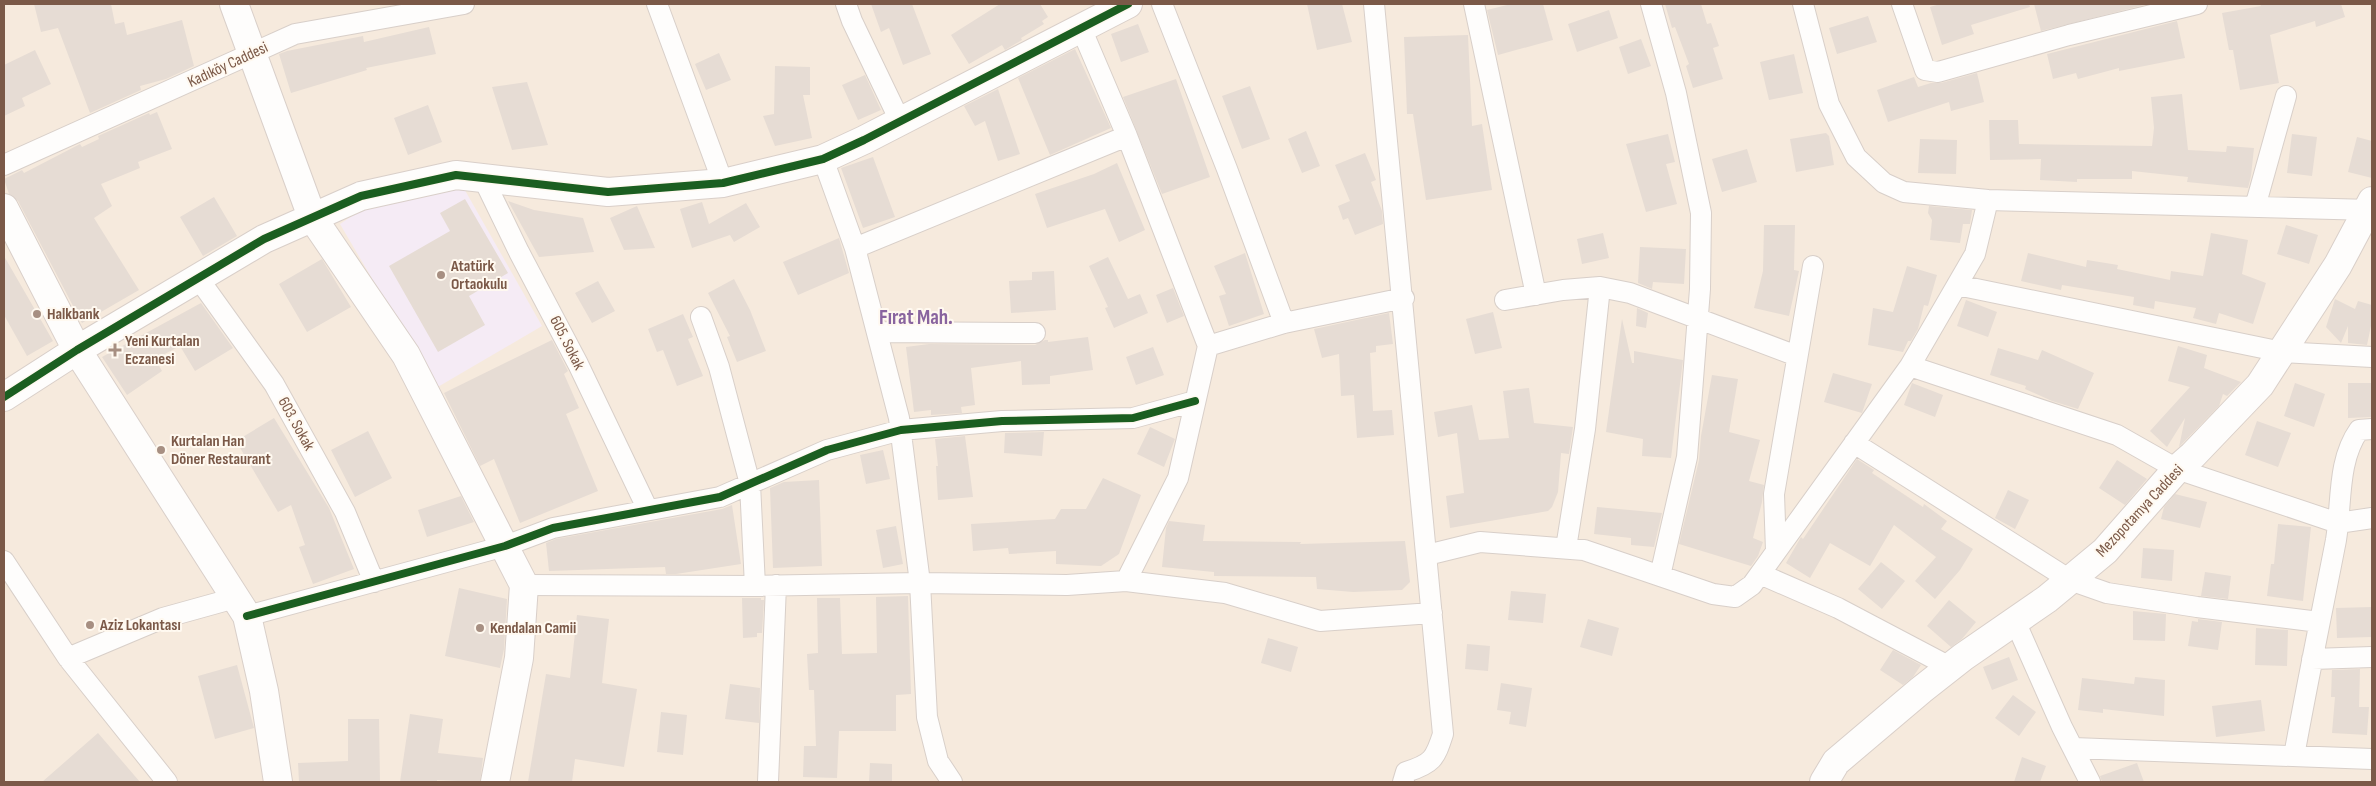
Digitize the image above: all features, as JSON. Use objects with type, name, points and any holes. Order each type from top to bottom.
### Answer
[{"type":"street","points":[[234,4],[312,218],[406,355],[478,499],[505,546],[524,585],[520,658],[496,782]]},
{"type":"street","name":"Kadıköy Caddesi","points":[[4,165],[295,34],[464,4]]},
{"type":"street","points":[[657,4],[723,183]]},
{"type":"street","points":[[846,4],[852,21],[900,122]]},
{"type":"street","points":[[4,397],[77,350],[264,238],[362,196],[456,175],[608,192],[723,183],[823,159],[900,122],[1128,4]]},
{"type":"street","points":[[1162,4],[1284,323]]},
{"type":"street","points":[[1374,4],[1404,298],[1426,555],[1444,734],[1436,756],[1424,767],[1406,772],[1403,782]]},
{"type":"street","points":[[1474,4],[1536,295]]},
{"type":"street","points":[[1651,4],[1676,93],[1701,213],[1698,317],[1687,457],[1660,576]]},
{"type":"street","points":[[1803,4],[1829,104],[1856,157],[1884,183],[1904,192],[1988,200],[2255,207],[2371,207]]},
{"type":"street","points":[[1902,4],[1925,70],[1938,72],[2068,35],[2198,4]]},
{"type":"street","points":[[1081,28],[1127,136],[1208,346],[1178,478],[1126,581]]},
{"type":"street","points":[[2255,207],[2286,96]]},
{"type":"street","points":[[855,248],[1127,136]]},
{"type":"street","points":[[823,159],[855,248],[901,430],[920,583],[927,717],[938,761],[952,782]]},
{"type":"street","name":"605. Sokak","points":[[483,178],[519,252],[578,364],[648,510]]},
{"type":"street","points":[[1426,555],[1480,542],[1584,550],[1713,594],[1735,597],[1752,585],[1910,366],[1975,254],[1988,200]]},
{"type":"street","name":"Mezopotamya Caddesi","points":[[1824,782],[1836,762],[1950,667],[2070,580],[2105,551],[2177,469],[2260,385],[2338,265],[2371,207]]},
{"type":"street","points":[[4,208],[77,350],[241,607],[264,691],[279,776],[278,782]]},
{"type":"street","points":[[1776,551],[1774,494],[1813,266]]},
{"type":"street","name":"603. Sokak","points":[[198,278],[274,384],[345,512],[374,582]]},
{"type":"street","points":[[1957,284],[2156,328],[2282,352],[2372,357]]},
{"type":"street","points":[[1566,548],[1585,429],[1600,287]]},
{"type":"street","points":[[1505,300],[1563,290],[1600,287],[1630,293],[1698,317],[1797,356]]},
{"type":"street","points":[[1208,346],[1284,323],[1404,298]]},
{"type":"street","points":[[701,317],[719,367],[750,484],[755,586]]},
{"type":"street","points":[[877,332],[1035,333]]},
{"type":"street","points":[[1910,366],[2117,435],[2177,469],[2338,523],[2372,518]]},
{"type":"street","points":[[68,658],[163,618],[241,607],[374,582],[505,546],[552,528],[720,497],[827,450],[901,430],[1002,421],[1132,418],[1195,401]]},
{"type":"street","points":[[2294,756],[2338,523],[2344,464],[2354,437],[2359,430],[2372,429]]},
{"type":"street","points":[[1854,443],[2070,580],[2107,593],[2197,607],[2319,622]]},
{"type":"street","points":[[4,561],[68,658],[167,782]]},
{"type":"street","points":[[1760,574],[1838,608],[1950,667]]},
{"type":"street","points":[[524,585],[1067,584],[1126,581],[1225,593],[1320,621],[1432,613]]},
{"type":"street","points":[[768,782],[776,585]]},
{"type":"street","points":[[2015,621],[2090,782]]},
{"type":"street","points":[[2312,659],[2372,657]]},
{"type":"street","points":[[2073,748],[2372,759]]},
{"type":"shaded area","points":[[4,4],[2372,4],[2372,782],[4,782]]},
{"type":"shaded area","name":"Atatürk Ortaokulu","points":[[462,185],[542,326],[436,388],[340,224],[364,208]]},
{"type":"building","points":[[34,4],[111,4],[115,24],[124,22],[127,35],[182,20],[194,66],[166,79],[140,86],[141,90],[90,113],[58,28],[41,32]]},
{"type":"building","points":[[871,4],[912,4],[931,54],[903,65],[889,28],[881,32]]},
{"type":"building","points":[[1000,4],[1040,4],[1048,17],[1042,21],[1044,24],[1021,38],[1022,40],[1005,50],[1002,45],[969,64],[951,35]]},
{"type":"building","points":[[1307,4],[1342,4],[1352,42],[1317,50]]},
{"type":"building","points":[[1511,4],[1543,4],[1553,40],[1498,55],[1487,10]]},
{"type":"building","points":[[1665,4],[1701,4],[1707,24],[1711,23],[1719,46],[1713,48],[1723,79],[1693,88],[1686,66],[1689,64],[1675,27],[1672,28]]},
{"type":"building","points":[[1940,4],[2029,4],[2030,7],[1971,25],[1974,34],[1942,45],[1930,7]]},
{"type":"building","points":[[2034,4],[2148,4],[2041,31]]},
{"type":"building","points":[[2260,4],[2341,4],[2345,17],[2316,27],[2315,21],[2270,35],[2279,83],[2240,90],[2233,50],[2229,50],[2222,13],[2261,6]]},
{"type":"building","points":[[1609,10],[1618,38],[1577,52],[1568,24]]},
{"type":"building","points":[[1868,16],[1877,42],[1837,54],[1829,28]]},
{"type":"building","points":[[2177,21],[2185,58],[2119,71],[2119,68],[2078,79],[2076,73],[2053,79],[2047,54]]},
{"type":"building","points":[[1138,24],[1149,52],[1121,62],[1111,34]]},
{"type":"building","points":[[429,27],[436,54],[366,68],[367,70],[291,93],[279,54],[363,36],[364,42]]},
{"type":"building","points":[[1468,35],[1472,126],[1482,124],[1492,190],[1426,200],[1413,114],[1407,114],[1404,37]]},
{"type":"building","points":[[1641,39],[1651,66],[1628,74],[1619,47]]},
{"type":"building","points":[[1075,49],[1111,128],[1050,155],[1018,78]]},
{"type":"building","points":[[35,50],[51,84],[22,98],[25,106],[4,116],[4,65]]},
{"type":"building","points":[[719,53],[731,80],[706,90],[695,64]]},
{"type":"building","points":[[1794,54],[1803,93],[1769,100],[1760,62]]},
{"type":"building","points":[[775,66],[810,67],[810,95],[803,95],[812,138],[775,146],[763,116],[774,114]]},
{"type":"building","points":[[1977,73],[1984,102],[1951,111],[1949,102],[1888,122],[1877,90],[1914,77],[1918,87]]},
{"type":"building","points":[[865,75],[881,110],[858,120],[842,85]]},
{"type":"building","points":[[1176,79],[1210,177],[1162,194],[1123,97]]},
{"type":"building","points":[[527,82],[548,145],[512,150],[492,87]]},
{"type":"building","points":[[1250,86],[1270,139],[1242,149],[1222,96]]},
{"type":"building","points":[[998,89],[1020,154],[998,161],[985,121],[975,126],[964,106]]},
{"type":"building","points":[[2182,94],[2188,150],[2226,152],[2227,146],[2254,148],[2248,188],[2187,182],[2188,177],[2132,171],[2132,179],[2077,179],[2077,182],[2040,180],[2041,159],[1990,160],[1989,120],[2018,120],[2019,144],[2152,146],[2154,128],[2151,97]]},
{"type":"building","points":[[428,105],[442,142],[408,155],[394,118]]},
{"type":"building","points":[[157,112],[172,149],[138,162],[140,168],[101,184],[112,206],[94,218],[139,290],[82,323],[18,201],[9,194],[4,179],[22,170],[24,173],[80,144],[82,147],[99,139],[98,136],[149,113],[150,115]]},
{"type":"building","points":[[1306,131],[1320,166],[1302,173],[1288,139]]},
{"type":"building","points":[[1826,133],[1829,136],[1834,165],[1796,172],[1790,139]]},
{"type":"building","points":[[1668,134],[1675,162],[1666,164],[1677,204],[1646,212],[1626,144]]},
{"type":"building","points":[[2292,134],[2317,137],[2312,176],[2287,173]]},
{"type":"building","points":[[2357,137],[2372,141],[2372,178],[2348,172]]},
{"type":"building","points":[[1920,139],[1957,140],[1956,174],[1918,173]]},
{"type":"building","points":[[1747,149],[1757,182],[1722,192],[1712,159]]},
{"type":"building","points":[[1365,153],[1376,180],[1371,182],[1382,211],[1383,224],[1355,235],[1348,218],[1343,220],[1338,206],[1350,201],[1335,165]]},
{"type":"building","points":[[873,157],[895,217],[863,228],[841,168]]},
{"type":"building","points":[[1117,163],[1145,230],[1119,242],[1105,209],[1047,228],[1035,194],[1094,174]]},
{"type":"building","points":[[214,197],[237,236],[203,256],[180,217]]},
{"type":"building","points":[[465,199],[508,273],[469,296],[485,325],[438,352],[389,266],[450,231],[440,213]]},
{"type":"building","points":[[508,201],[534,210],[583,218],[594,252],[539,257]]},
{"type":"building","points":[[702,202],[709,224],[746,203],[760,227],[734,242],[730,235],[692,248],[680,209]]},
{"type":"building","points":[[637,206],[655,248],[624,250],[610,218]]},
{"type":"building","points":[[1929,206],[1972,210],[1970,224],[1963,224],[1960,243],[1930,240],[1932,220],[1928,213]]},
{"type":"building","points":[[1764,225],[1795,225],[1794,270],[1799,271],[1789,316],[1754,308],[1763,271]]},
{"type":"building","points":[[2286,225],[2318,235],[2309,264],[2277,254]]},
{"type":"building","points":[[1603,233],[1609,258],[1582,264],[1577,239]]},
{"type":"building","points":[[2211,233],[2248,240],[2242,274],[2266,283],[2253,324],[2219,313],[2216,324],[2193,318],[2196,308],[2155,301],[2154,309],[2133,305],[2134,297],[2062,285],[2061,290],[2021,281],[2028,253],[2086,267],[2087,260],[2118,265],[2117,269],[2170,280],[2171,271],[2203,276]]},
{"type":"building","points":[[839,238],[849,273],[798,295],[783,262]]},
{"type":"building","points":[[1640,247],[1686,249],[1684,284],[1653,282],[1652,289],[1638,283]]},
{"type":"building","points":[[1245,253],[1264,314],[1229,326],[1219,296],[1226,294],[1214,266]]},
{"type":"building","points":[[4,256],[53,341],[27,356],[4,315]]},
{"type":"building","points":[[1108,257],[1128,299],[1140,294],[1148,313],[1114,328],[1105,308],[1108,307],[1089,266]]},
{"type":"building","points":[[322,259],[351,307],[307,332],[279,284]]},
{"type":"building","points":[[1907,266],[1937,275],[1928,306],[1924,305],[1918,329],[1911,341],[1908,341],[1903,352],[1868,345],[1873,308],[1893,312]]},
{"type":"building","points":[[1054,271],[1056,310],[1011,313],[1009,281],[1032,280],[1032,272]]},
{"type":"building","points":[[734,279],[750,310],[766,351],[737,362],[727,337],[730,336],[708,293]]},
{"type":"building","points":[[598,281],[615,311],[592,323],[575,293]]},
{"type":"building","points":[[1173,288],[1184,316],[1167,323],[1156,295]]},
{"type":"building","points":[[2335,299],[2355,309],[2358,301],[2372,305],[2372,321],[2367,345],[2348,343],[2348,326],[2341,343],[2326,327]]},
{"type":"building","points":[[1966,300],[1997,312],[1988,337],[1957,326]]},
{"type":"building","points":[[201,303],[233,348],[195,371],[180,346],[155,359],[162,371],[127,395],[102,357]]},
{"type":"building","points":[[1637,308],[1648,313],[1646,328],[1636,326]]},
{"type":"building","points":[[1493,312],[1502,348],[1475,354],[1466,319]]},
{"type":"building","points":[[1389,313],[1393,344],[1376,346],[1376,352],[1370,353],[1373,411],[1392,410],[1394,435],[1357,438],[1354,395],[1341,396],[1339,354],[1322,358],[1314,329]]},
{"type":"building","points":[[683,314],[693,337],[688,339],[703,376],[677,386],[663,350],[657,352],[648,329]]},
{"type":"building","points":[[1622,319],[1632,363],[1634,363],[1634,351],[1683,360],[1671,458],[1642,456],[1643,439],[1606,432]]},
{"type":"building","points":[[1088,337],[1093,370],[1050,376],[1050,384],[1022,385],[1021,361],[971,368],[975,405],[961,407],[962,413],[931,415],[931,410],[914,412],[906,347],[929,344],[1035,345],[1045,340],[1048,340],[1048,342]]},
{"type":"building","points":[[552,340],[568,371],[564,374],[579,408],[566,414],[598,491],[520,523],[494,459],[480,466],[444,393]]},
{"type":"building","points":[[2178,346],[2207,355],[2204,368],[2241,382],[2227,396],[2223,394],[2219,406],[2179,447],[2185,418],[2167,447],[2150,431],[2190,387],[2168,381]]},
{"type":"building","points":[[1153,347],[1164,375],[1136,385],[1126,357]]},
{"type":"building","points":[[1998,348],[2038,360],[2042,350],[2094,373],[2078,409],[2052,401],[2025,389],[2026,386],[1990,375]]},
{"type":"building","points":[[1833,373],[1872,384],[1862,413],[1824,402]]},
{"type":"building","points":[[1712,375],[1738,379],[1729,432],[1760,440],[1749,481],[1764,485],[1753,538],[1763,542],[1758,556],[1751,566],[1679,544],[1699,460],[1701,436]]},
{"type":"building","points":[[1912,383],[1943,395],[1935,417],[1904,405]]},
{"type":"building","points":[[2295,383],[2325,394],[2314,427],[2284,416]]},
{"type":"building","points":[[2348,383],[2372,383],[2372,417],[2348,418]]},
{"type":"building","points":[[1529,388],[1534,423],[1573,427],[1569,454],[1561,453],[1558,492],[1552,507],[1548,511],[1450,528],[1446,496],[1464,493],[1457,433],[1438,437],[1434,412],[1472,405],[1479,440],[1509,438],[1503,391]]},
{"type":"building","points":[[274,418],[329,508],[354,569],[313,584],[299,547],[305,545],[291,505],[278,512],[236,441]]},
{"type":"building","points":[[2257,421],[2291,433],[2278,467],[2245,455]]},
{"type":"building","points":[[1150,427],[1175,439],[1164,467],[1137,454]]},
{"type":"building","points":[[368,431],[392,478],[355,497],[331,450]]},
{"type":"building","points":[[1044,432],[1042,456],[1004,453],[1005,433]]},
{"type":"building","points":[[965,436],[973,497],[938,500],[936,466],[938,466],[935,439]]},
{"type":"building","points":[[883,450],[890,479],[866,484],[860,455]]},
{"type":"building","points":[[1857,459],[1874,470],[1872,473],[1923,507],[1924,504],[1947,521],[1941,529],[1973,549],[1960,570],[1935,599],[1915,581],[1936,557],[1894,525],[1870,566],[1830,543],[1810,578],[1786,563],[1801,537],[1803,539]]},
{"type":"building","points":[[2117,460],[2147,479],[2125,505],[2099,488]]},
{"type":"building","points":[[1103,478],[1141,495],[1119,554],[1101,566],[1056,564],[1056,551],[1009,554],[1008,548],[973,551],[971,524],[1055,519],[1061,509],[1086,509]]},
{"type":"building","points":[[819,480],[822,566],[773,568],[770,488],[784,482]]},
{"type":"building","points":[[2008,490],[2029,500],[2015,529],[1995,518]]},
{"type":"building","points":[[2175,494],[2207,502],[2200,528],[2161,519],[2164,507]]},
{"type":"building","points":[[461,496],[474,522],[427,537],[418,510]]},
{"type":"building","points":[[732,505],[741,564],[676,574],[666,574],[665,567],[549,571],[546,543],[556,539],[722,509]]},
{"type":"building","points":[[1597,507],[1662,513],[1654,547],[1631,545],[1631,538],[1594,534]]},
{"type":"building","points":[[1169,521],[1205,525],[1203,541],[1301,542],[1300,544],[1405,541],[1410,582],[1402,590],[1353,592],[1317,589],[1316,577],[1214,576],[1214,572],[1162,567],[1166,528]]},
{"type":"building","points":[[2278,524],[2311,527],[2303,601],[2267,596],[2271,564],[2274,564]]},
{"type":"building","points":[[896,526],[903,564],[883,568],[876,530]]},
{"type":"building","points":[[2143,548],[2174,550],[2172,581],[2141,578]]},
{"type":"building","points":[[1881,562],[1905,581],[1882,609],[1858,589]]},
{"type":"building","points":[[2205,572],[2231,576],[2228,599],[2201,596]]},
{"type":"building","name":"Kendalan Camii","points":[[459,588],[507,599],[504,649],[500,668],[445,656]]},
{"type":"building","points":[[1511,591],[1546,594],[1543,623],[1508,620]]},
{"type":"building","points":[[908,596],[911,694],[896,695],[896,731],[839,731],[837,778],[803,777],[804,746],[816,746],[814,690],[809,690],[807,654],[818,653],[817,598],[840,598],[842,654],[877,653],[876,597]]},
{"type":"building","points":[[742,598],[761,598],[761,600],[764,600],[762,633],[757,633],[757,637],[743,638]]},
{"type":"building","points":[[1949,600],[1976,622],[1962,639],[1951,647],[1927,626]]},
{"type":"building","points":[[2372,607],[2372,637],[2337,638],[2336,608]]},
{"type":"building","points":[[2133,611],[2166,614],[2165,641],[2133,640]]},
{"type":"building","points":[[577,615],[609,619],[602,683],[637,689],[624,767],[575,759],[572,782],[528,782],[546,674],[570,678]]},
{"type":"building","points":[[1588,619],[1619,628],[1612,656],[1580,647]]},
{"type":"building","points":[[2198,619],[2222,622],[2218,650],[2188,646],[2192,621],[2198,622]]},
{"type":"building","points":[[2256,628],[2288,630],[2287,666],[2255,665]]},
{"type":"building","points":[[1268,638],[1298,647],[1291,672],[1261,663]]},
{"type":"building","points":[[1467,644],[1490,646],[1488,671],[1465,669]]},
{"type":"building","points":[[1893,650],[1921,665],[1913,677],[1903,685],[1880,670]]},
{"type":"building","points":[[2009,657],[2018,680],[1992,690],[1983,667]]},
{"type":"building","points":[[237,665],[254,728],[215,739],[198,676]]},
{"type":"building","points":[[2360,669],[2359,707],[2369,707],[2367,735],[2332,733],[2335,697],[2331,697],[2332,670]]},
{"type":"building","points":[[2135,677],[2165,680],[2164,716],[2103,709],[2103,713],[2078,710],[2082,678],[2134,684]]},
{"type":"building","points":[[1501,683],[1532,688],[1526,727],[1509,724],[1511,712],[1497,710]]},
{"type":"building","points":[[730,684],[760,688],[759,723],[725,719]]},
{"type":"building","points":[[2013,695],[2036,712],[2019,736],[1995,718]]},
{"type":"building","points":[[2261,700],[2265,731],[2216,737],[2212,706]]},
{"type":"building","points":[[661,712],[687,715],[683,755],[657,752]]},
{"type":"building","points":[[410,714],[443,719],[438,753],[483,758],[480,782],[437,780],[437,782],[400,782]]},
{"type":"building","points":[[348,719],[379,719],[380,782],[299,782],[298,763],[348,761]]},
{"type":"building","points":[[98,733],[140,782],[42,782]]},
{"type":"building","points":[[2022,757],[2046,766],[2040,782],[2014,782]]},
{"type":"building","points":[[870,763],[892,764],[892,782],[869,782]]},
{"type":"building","points":[[2137,763],[2144,782],[2102,782],[2100,776]]},
{"type":"cycle path","points":[[4,397],[77,350],[264,239],[361,196],[456,175],[608,192],[723,183],[823,159],[864,140],[1128,4]]},
{"type":"cycle path","points":[[247,616],[505,546],[553,528],[720,497],[827,450],[901,430],[1002,421],[1133,418],[1195,401]]},
{"type":"place","name":"Atatürk Ortaokulu","points":[[441,275]]},
{"type":"place","name":"Halkbank","points":[[37,314]]},
{"type":"place","name":"Yeni Kurtalan Eczanesi","points":[[115,350]]},
{"type":"place","name":"Kurtalan Han Döner Restaurant","points":[[161,450]]},
{"type":"place","name":"Aziz Lokantası","points":[[90,625]]},
{"type":"place","name":"Kendalan Camii","points":[[480,628]]},
{"type":"district","name":"Fırat Mah.","points":[[916,317]]}]
